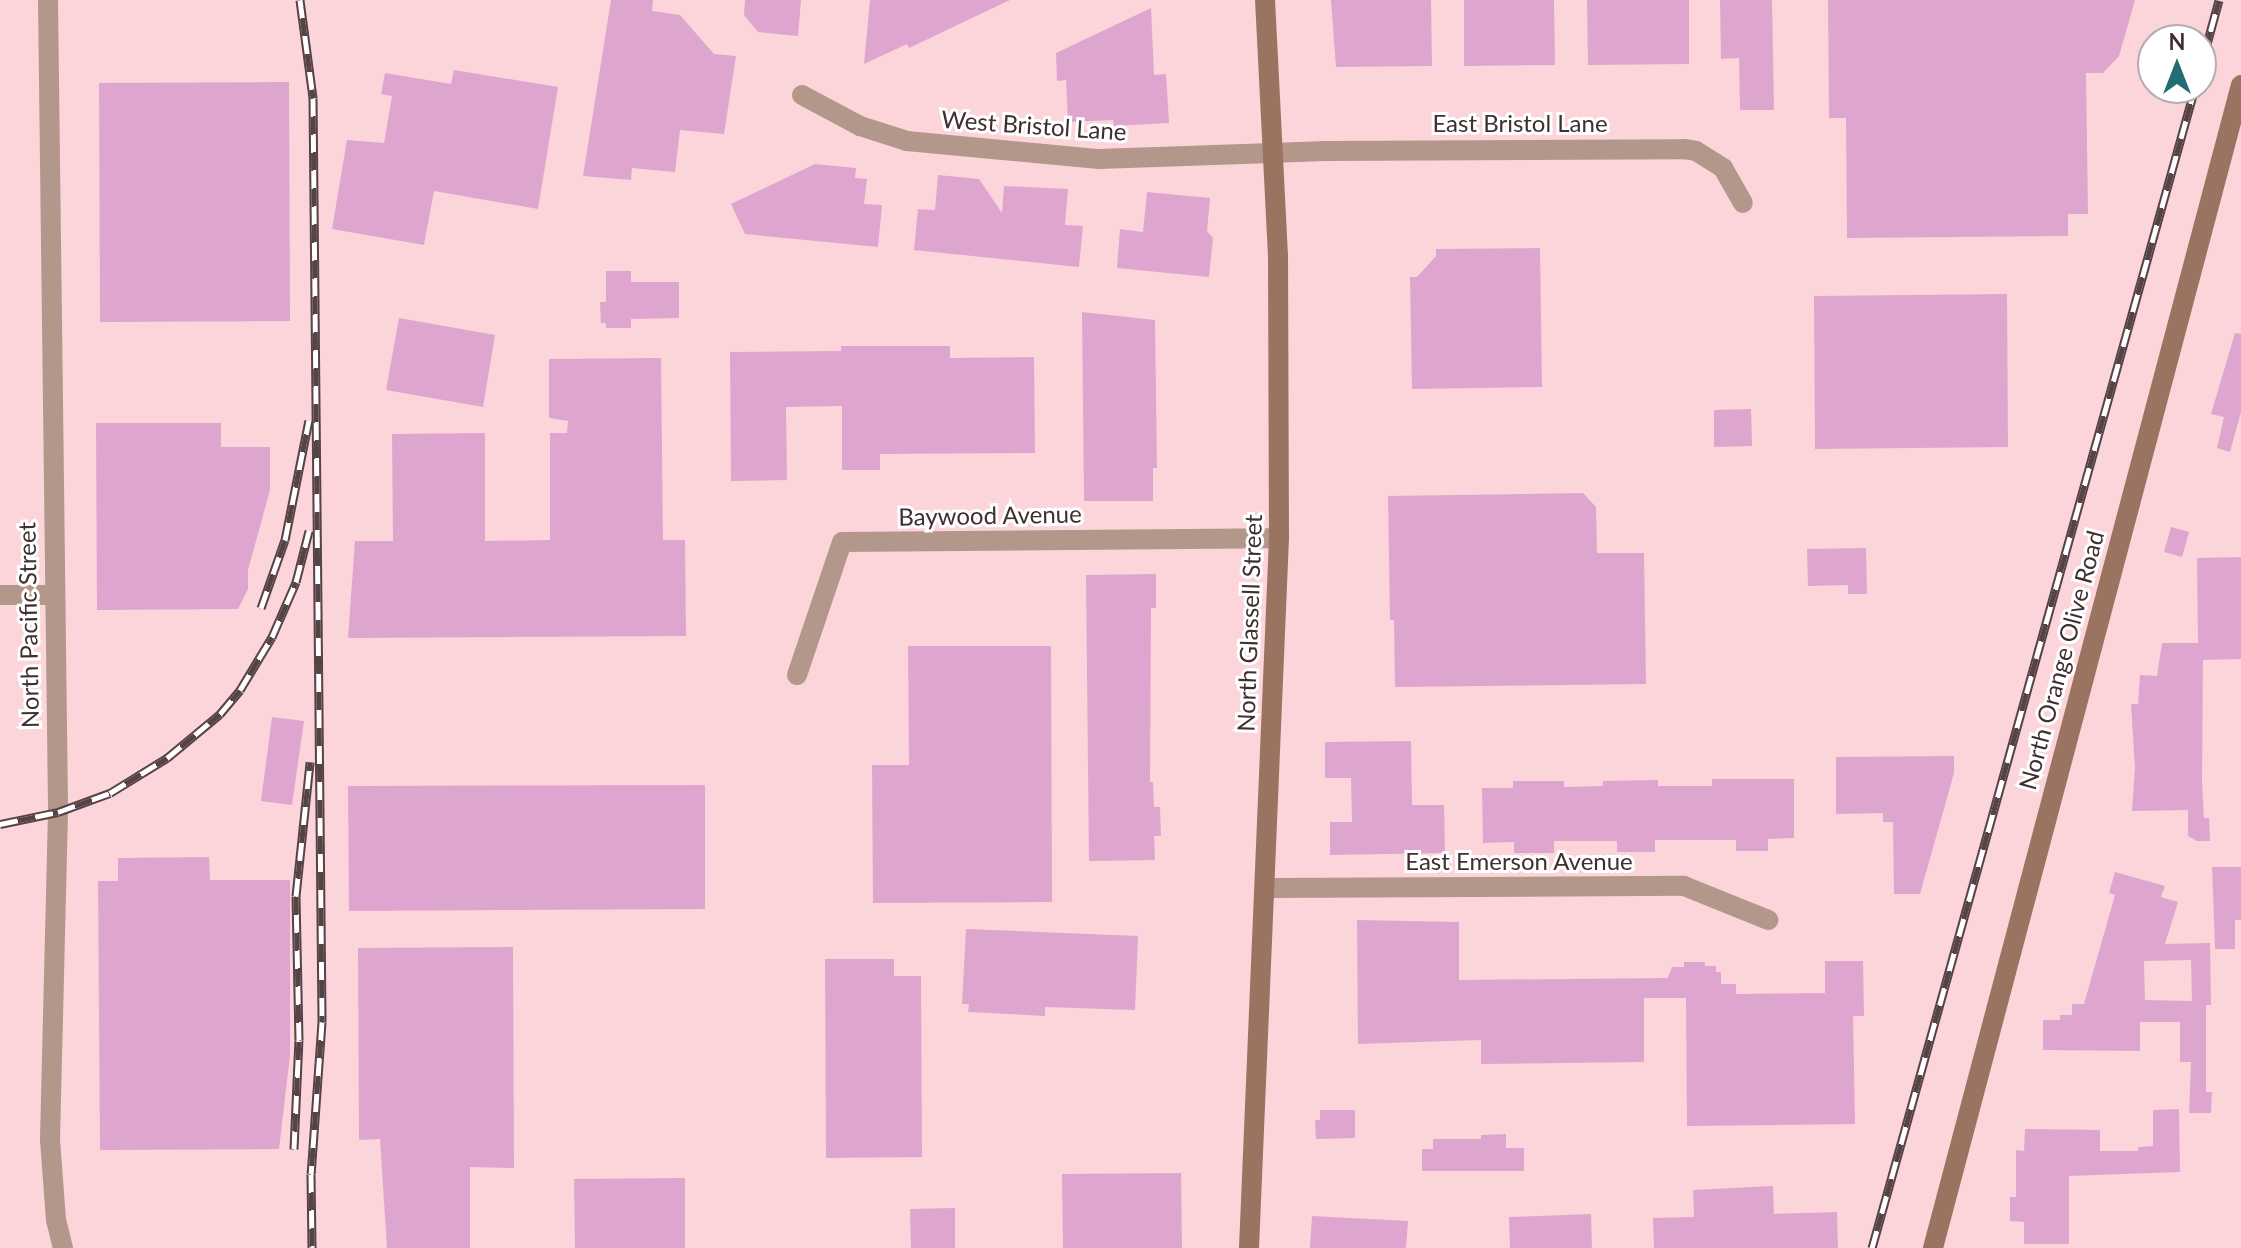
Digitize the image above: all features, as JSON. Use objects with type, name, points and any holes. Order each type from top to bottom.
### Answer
[{"type":"main road","name":"North Glassell Street","points":[[1249,1248],[1279,538],[1278,256],[1265,0]]},
{"type":"main road","name":"North Orange Olive Road","points":[[1933,1248],[2241,85]]},
{"type":"street","name":"North Pacific Street","points":[[48,0],[58,812],[50,1140],[56,1220],[63,1248]]},
{"type":"street","name":"West Bristol Lane","points":[[802,95],[860,126],[907,141],[1099,159],[1272,152]]},
{"type":"street","name":"East Bristol Lane","points":[[1272,152],[1684,149],[1696,151],[1723,168],[1743,203]]},
{"type":"street","name":"Baywood Avenue","points":[[797,675],[842,542],[1279,538]]},
{"type":"street","points":[[0,595],[53,595]]},
{"type":"street","name":"East Emerson Avenue","points":[[1265,888],[1684,886],[1768,920]]},
{"type":"building","points":[[611,0],[653,0],[652,11],[680,15],[714,54],[736,56],[724,134],[680,130],[675,172],[632,168],[631,180],[583,176]]},
{"type":"building","points":[[745,0],[801,0],[798,36],[758,32],[744,15]]},
{"type":"building","points":[[870,0],[1010,0],[909,48],[907,44],[864,64]]},
{"type":"building","points":[[1331,0],[1431,0],[1432,66],[1336,67]]},
{"type":"building","points":[[1464,0],[1554,0],[1555,65],[1464,66]]},
{"type":"building","points":[[1587,0],[1689,0],[1689,64],[1588,65]]},
{"type":"building","points":[[1720,0],[1772,0],[1774,110],[1740,110],[1739,58],[1721,59]]},
{"type":"building","points":[[1828,0],[2135,0],[2119,56],[2103,73],[2086,73],[2088,214],[2068,214],[2068,236],[1847,238],[1846,118],[1829,118]]},
{"type":"building","points":[[1151,8],[1154,75],[1166,74],[1169,123],[1114,126],[1113,120],[1068,122],[1066,80],[1057,81],[1056,53]]},
{"type":"building","points":[[454,70],[558,87],[538,209],[434,191],[424,245],[332,229],[347,140],[384,143],[392,96],[381,94],[385,73],[451,84]]},
{"type":"building","points":[[289,82],[290,321],[100,322],[99,83]]},
{"type":"building","points":[[815,164],[856,168],[855,178],[867,179],[864,204],[882,205],[878,247],[745,234],[731,204]]},
{"type":"building","points":[[938,175],[979,179],[1002,213],[1004,186],[1068,189],[1065,225],[1083,226],[1079,267],[914,250],[918,209],[935,210]]},
{"type":"building","points":[[1147,192],[1210,198],[1207,231],[1213,238],[1209,277],[1117,268],[1120,229],[1143,232]]},
{"type":"building","points":[[1540,248],[1542,387],[1412,389],[1410,277],[1417,277],[1436,256],[1436,249]]},
{"type":"building","points":[[606,271],[631,271],[631,282],[679,282],[679,318],[631,319],[631,328],[606,328],[606,323],[601,323],[600,302],[606,302]]},
{"type":"building","points":[[2007,294],[2008,447],[1815,449],[1814,296]]},
{"type":"building","points":[[1082,312],[1155,320],[1157,468],[1153,468],[1153,501],[1084,501]]},
{"type":"building","points":[[399,318],[495,335],[483,407],[386,390]]},
{"type":"building","points":[[2235,333],[2241,334],[2241,412],[2230,452],[2217,448],[2224,417],[2211,414]]},
{"type":"building","points":[[841,346],[950,346],[950,358],[1034,357],[1035,453],[880,454],[880,470],[842,470],[842,406],[786,407],[787,480],[731,481],[730,352],[841,351]]},
{"type":"building","points":[[661,358],[663,540],[685,540],[686,636],[348,638],[355,541],[393,541],[392,434],[485,433],[485,541],[550,540],[550,433],[567,433],[568,421],[549,418],[549,359]]},
{"type":"building","points":[[1751,409],[1752,446],[1714,447],[1714,410]]},
{"type":"building","points":[[96,423],[221,423],[221,447],[270,447],[270,490],[248,570],[248,589],[238,609],[97,610]]},
{"type":"building","points":[[1583,493],[1596,507],[1597,553],[1644,553],[1646,684],[1395,687],[1394,620],[1390,620],[1388,496]]},
{"type":"building","points":[[2171,527],[2189,532],[2182,557],[2164,552]]},
{"type":"building","points":[[1866,548],[1867,594],[1848,594],[1848,585],[1808,586],[1807,549]]},
{"type":"building","points":[[2241,557],[2241,659],[2203,660],[2202,782],[2204,818],[2209,818],[2210,841],[2197,841],[2188,836],[2188,810],[2132,811],[2135,768],[2131,704],[2138,704],[2140,675],[2157,676],[2162,643],[2198,643],[2197,558]]},
{"type":"building","points":[[1156,574],[1156,608],[1151,608],[1150,782],[1153,782],[1154,807],[1160,807],[1161,836],[1154,836],[1155,860],[1089,861],[1086,575]]},
{"type":"building","points":[[908,646],[1051,646],[1052,902],[873,903],[872,765],[909,765]]},
{"type":"building","points":[[272,717],[304,721],[292,805],[261,801]]},
{"type":"building","points":[[1411,741],[1412,805],[1444,805],[1445,853],[1330,855],[1330,822],[1352,822],[1351,778],[1325,778],[1325,742]]},
{"type":"building","points":[[1954,756],[1954,773],[1920,894],[1894,894],[1893,822],[1883,822],[1883,813],[1836,814],[1836,757]]},
{"type":"building","points":[[1712,779],[1794,779],[1794,838],[1768,839],[1768,851],[1736,851],[1736,840],[1655,840],[1655,852],[1617,852],[1617,841],[1554,841],[1554,853],[1514,853],[1514,842],[1483,843],[1482,788],[1513,788],[1513,781],[1564,781],[1564,787],[1603,786],[1603,781],[1658,780],[1658,786],[1712,786]]},
{"type":"building","points":[[705,785],[705,909],[349,911],[348,786]]},
{"type":"building","points":[[209,857],[210,880],[290,880],[290,1055],[279,1149],[100,1150],[98,881],[118,881],[118,858]]},
{"type":"building","points":[[2212,867],[2241,867],[2241,920],[2235,920],[2235,949],[2215,949]]},
{"type":"building","points":[[2115,872],[2165,886],[2161,897],[2178,902],[2165,944],[2210,943],[2211,1005],[2206,1005],[2206,1092],[2212,1092],[2211,1113],[2189,1113],[2191,1062],[2180,1062],[2180,1022],[2140,1022],[2140,1051],[2043,1050],[2043,1020],[2060,1020],[2060,1015],[2072,1015],[2072,1004],[2084,1004],[2115,895],[2109,893]],"holes":[[[2191,960],[2192,1001],[2145,1000],[2144,961]]]},
{"type":"building","points":[[1357,920],[1459,922],[1459,980],[1668,978],[1672,967],[1684,967],[1684,962],[1705,962],[1705,966],[1716,966],[1716,972],[1721,972],[1721,984],[1736,984],[1736,994],[1825,993],[1825,961],[1863,961],[1864,1016],[1853,1016],[1855,1124],[1687,1126],[1686,998],[1644,998],[1644,1062],[1481,1064],[1481,1040],[1358,1044]]},
{"type":"building","points":[[966,929],[1138,936],[1135,1010],[1045,1007],[1045,1016],[968,1012],[969,1004],[962,1004]]},
{"type":"building","points":[[513,947],[514,1168],[470,1167],[470,1248],[387,1248],[380,1139],[359,1140],[358,948]]},
{"type":"building","points":[[825,959],[894,959],[894,976],[921,976],[922,1157],[826,1158]]},
{"type":"building","points":[[2179,1109],[2180,1172],[2069,1176],[2069,1244],[2024,1244],[2024,1222],[2010,1221],[2010,1197],[2016,1197],[2016,1150],[2024,1151],[2025,1129],[2100,1130],[2100,1151],[2138,1151],[2138,1147],[2153,1146],[2153,1110]]},
{"type":"building","points":[[1320,1110],[1355,1110],[1355,1138],[1316,1139],[1315,1120],[1320,1120]]},
{"type":"building","points":[[1506,1134],[1506,1148],[1524,1148],[1524,1171],[1422,1171],[1422,1149],[1433,1149],[1433,1139],[1481,1139],[1481,1135]]},
{"type":"building","points":[[1181,1173],[1182,1248],[1063,1248],[1062,1174]]},
{"type":"building","points":[[685,1178],[685,1248],[575,1248],[574,1179]]},
{"type":"building","points":[[1773,1186],[1774,1214],[1837,1212],[1838,1248],[1654,1248],[1653,1218],[1694,1217],[1693,1190]]},
{"type":"building","points":[[955,1208],[955,1248],[911,1248],[910,1209]]},
{"type":"building","points":[[1591,1214],[1592,1248],[1510,1248],[1509,1217]]},
{"type":"building","points":[[1312,1216],[1408,1221],[1406,1248],[1310,1248]]},
{"type":"railway","points":[[300,0],[313,98],[322,1022],[311,1174],[312,1248]]},
{"type":"railway","points":[[2212,24],[2219,0]]},
{"type":"railway","points":[[1872,1248],[2191,104]]},
{"type":"railway","points":[[261,608],[285,540],[309,420]]},
{"type":"railway","points":[[0,824],[58,812],[110,793],[167,758],[220,714],[240,690],[272,637],[296,582],[309,531]]},
{"type":"railway","points":[[294,1149],[299,1040],[296,896],[310,762]]}]
